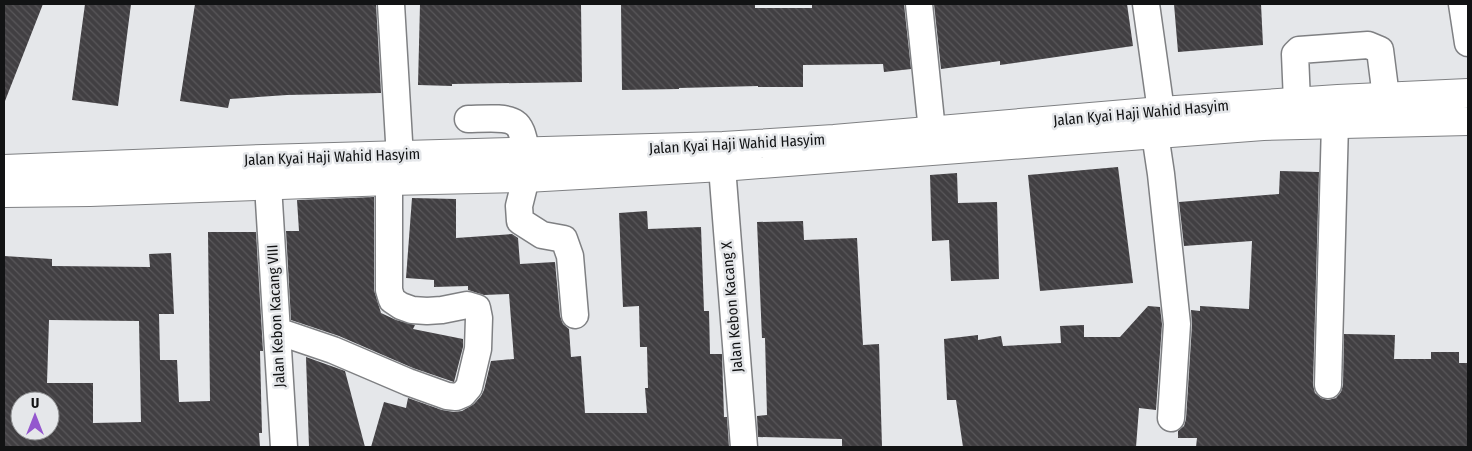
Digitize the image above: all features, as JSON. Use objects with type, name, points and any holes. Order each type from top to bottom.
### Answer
[{"type":"main road","name":"Jalan Kyai Haji Wahid Hasyim","points":[[526,165],[722,167],[1158,123],[1297,102],[1468,93]]},
{"type":"main road","name":"Jalan Kyai Haji Wahid Hasyim","points":[[4,193],[90,192],[268,185],[395,172],[526,165],[723,146],[932,131],[1158,123],[1263,126],[1468,121]]},
{"type":"main road","name":"Jalan Kyai Haji Wahid Hasyim","points":[[4,169],[395,172]]},
{"type":"street","points":[[277,331],[333,350],[408,382],[447,396],[456,397],[463,394],[469,387],[478,349],[479,318],[476,308],[467,305],[442,310],[412,310],[392,300],[388,290],[395,172],[399,141],[391,4]]},
{"type":"street","points":[[919,4],[932,131]]},
{"type":"street","points":[[1146,4],[1177,324],[1171,418]]},
{"type":"street","points":[[1462,4],[1468,43]]},
{"type":"street","points":[[1297,102],[1295,54],[1300,50],[1368,45],[1380,50],[1386,96]]},
{"type":"street","points":[[468,119],[504,120],[515,123],[520,129],[526,165],[518,206],[520,221],[542,235],[564,239],[570,256],[575,315]]},
{"type":"street","points":[[1328,385],[1335,123]]},
{"type":"street","name":"Jalan Kebon Kacang X","points":[[722,167],[744,447]]},
{"type":"street","name":"Jalan Kebon Kacang VIII","points":[[268,185],[284,447]]},
{"type":"building","points":[[4,4],[43,4],[5,101],[4,101]]},
{"type":"building","points":[[85,4],[131,4],[118,106],[72,100]]},
{"type":"building","points":[[195,4],[376,4],[381,93],[287,95],[230,99],[228,108],[180,101]]},
{"type":"building","points":[[420,4],[581,4],[582,82],[452,84],[452,86],[418,85]]},
{"type":"building","points":[[621,4],[755,4],[755,8],[812,8],[812,4],[904,4],[911,69],[884,72],[883,64],[803,65],[803,87],[758,86],[622,90]]},
{"type":"building","points":[[934,4],[1127,4],[1133,46],[1000,65],[1000,61],[941,69]]},
{"type":"building","points":[[1174,4],[1261,4],[1263,45],[1178,52]]},
{"type":"building","points":[[1118,167],[1133,283],[1040,291],[1028,175]]},
{"type":"building","points":[[1280,171],[1319,172],[1313,385],[1315,393],[1321,398],[1328,400],[1336,398],[1341,392],[1343,385],[1344,334],[1395,335],[1394,359],[1431,359],[1431,352],[1459,352],[1459,363],[1468,363],[1468,447],[1196,447],[1197,438],[1178,438],[1178,431],[1184,426],[1186,419],[1192,325],[1191,310],[1200,311],[1200,306],[1249,309],[1252,241],[1184,246],[1179,202],[1279,194]]},
{"type":"building","points":[[957,173],[958,203],[997,202],[999,279],[951,281],[949,240],[932,241],[930,175]]},
{"type":"building","points":[[374,197],[374,290],[381,313],[396,320],[415,325],[413,329],[463,339],[463,347],[454,382],[413,368],[339,336],[291,320],[286,231],[299,231],[297,200]]},
{"type":"building","points":[[412,198],[456,199],[456,238],[512,234],[518,238],[520,264],[555,262],[560,316],[563,324],[569,329],[571,357],[581,356],[585,413],[647,413],[645,388],[648,388],[647,347],[640,347],[639,306],[623,307],[619,213],[647,211],[648,229],[701,227],[704,311],[709,311],[710,354],[722,354],[724,417],[727,417],[729,447],[371,447],[384,402],[406,408],[408,398],[442,410],[462,411],[474,404],[481,396],[491,361],[514,359],[509,294],[484,295],[468,290],[468,286],[434,287],[434,280],[406,278]]},
{"type":"building","points":[[803,221],[804,240],[857,238],[863,345],[879,344],[882,447],[842,447],[842,439],[758,437],[757,416],[767,415],[765,338],[762,338],[757,222]]},
{"type":"building","points":[[208,232],[256,232],[263,351],[260,351],[262,433],[259,433],[260,447],[4,447],[4,256],[52,259],[52,266],[150,267],[149,254],[171,253],[174,314],[159,314],[160,360],[177,360],[179,402],[210,401]],"holes":[[[49,320],[139,321],[141,422],[93,423],[93,383],[47,383]]]},
{"type":"building","points":[[1148,306],[1160,307],[1162,324],[1156,410],[1139,408],[1136,447],[963,447],[956,400],[947,400],[944,339],[978,335],[978,340],[1001,336],[1003,346],[1061,343],[1060,326],[1084,325],[1084,337],[1120,337]]},
{"type":"building","points":[[306,357],[345,371],[365,447],[309,447]]}]
